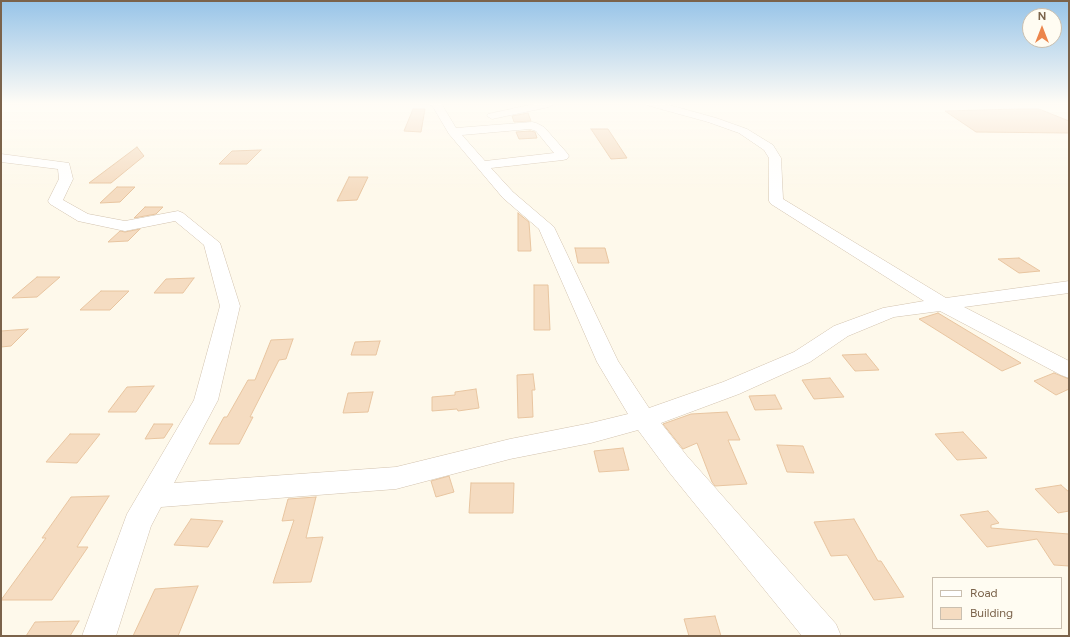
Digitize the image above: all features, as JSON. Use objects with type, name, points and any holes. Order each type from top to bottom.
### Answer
[{"type":"street","points":[[459,133],[482,165],[508,195],[546,227],[608,362],[644,419],[678,464],[824,636]]},
{"type":"street","points":[[482,165],[563,156],[543,133]]},
{"type":"street","points":[[746,133],[769,148],[775,158],[776,201],[942,304],[1069,370]]},
{"type":"street","points":[[1,158],[64,166],[66,179],[55,201],[83,218],[125,226],[178,216],[212,243],[230,306],[206,400],[137,523],[100,636]]},
{"type":"street","points":[[152,496],[288,488],[396,478],[510,449],[591,433],[644,419],[731,388],[802,357],[841,331],[864,320],[890,312],[1069,287]]},
{"type":"building","points":[[516,133],[535,133],[537,138],[519,139]]},
{"type":"building","points":[[593,133],[610,133],[627,158],[611,159]]},
{"type":"building","points":[[137,147],[144,156],[111,183],[89,183]]},
{"type":"building","points":[[261,150],[247,164],[219,164],[232,151]]},
{"type":"building","points":[[349,177],[368,177],[357,200],[337,201]]},
{"type":"building","points":[[117,187],[135,187],[120,202],[100,203]]},
{"type":"building","points":[[145,207],[163,207],[156,214],[134,218]]},
{"type":"building","points":[[518,213],[529,222],[531,251],[518,251]]},
{"type":"building","points":[[140,229],[128,241],[108,242],[120,231],[125,232]]},
{"type":"building","points":[[575,248],[605,248],[609,263],[578,263]]},
{"type":"building","points":[[1019,258],[1040,271],[1019,273],[998,259]]},
{"type":"building","points":[[37,277],[60,277],[37,297],[12,298]]},
{"type":"building","points":[[194,278],[183,293],[154,293],[166,279]]},
{"type":"building","points":[[534,285],[548,285],[550,330],[534,330]]},
{"type":"building","points":[[101,291],[129,291],[110,310],[80,310]]},
{"type":"building","points":[[938,313],[1021,363],[1002,371],[919,319]]},
{"type":"building","points":[[28,329],[11,346],[1,347],[1,331]]},
{"type":"building","points":[[293,339],[286,359],[279,360],[250,417],[253,417],[239,444],[209,444],[224,417],[227,417],[248,380],[255,380],[271,340]]},
{"type":"building","points":[[380,341],[376,355],[351,355],[355,342]]},
{"type":"building","points":[[866,354],[879,370],[855,371],[842,355]]},
{"type":"building","points":[[1054,373],[1069,379],[1069,389],[1056,395],[1034,381]]},
{"type":"building","points":[[533,374],[535,390],[532,390],[533,417],[518,418],[517,375]]},
{"type":"building","points":[[830,378],[844,397],[814,399],[802,380]]},
{"type":"building","points":[[154,386],[136,412],[108,412],[127,387]]},
{"type":"building","points":[[476,389],[479,408],[458,411],[457,409],[432,411],[432,397],[455,395],[455,392]]},
{"type":"building","points":[[373,392],[368,412],[343,413],[348,393]]},
{"type":"building","points":[[775,395],[782,409],[755,410],[749,396]]},
{"type":"building","points":[[727,412],[740,440],[728,440],[747,484],[715,486],[712,482],[697,443],[683,449],[663,424],[691,414]]},
{"type":"building","points":[[154,424],[173,424],[164,438],[145,439]]},
{"type":"building","points":[[963,432],[987,458],[957,460],[935,434]]},
{"type":"building","points":[[70,434],[100,434],[77,463],[46,462]]},
{"type":"building","points":[[777,445],[803,446],[814,473],[787,472]]},
{"type":"building","points":[[623,448],[629,470],[599,472],[594,451]]},
{"type":"building","points":[[449,476],[454,492],[436,497],[431,481]]},
{"type":"building","points":[[471,483],[514,483],[513,513],[469,513]]},
{"type":"building","points":[[1061,485],[1069,492],[1069,511],[1058,513],[1035,489]]},
{"type":"building","points":[[109,496],[77,547],[88,547],[52,600],[1,600],[46,538],[42,538],[71,497]]},
{"type":"building","points":[[316,497],[306,538],[323,537],[311,582],[273,583],[294,520],[282,521],[288,499]]},
{"type":"building","points":[[988,511],[999,523],[991,525],[991,528],[1069,534],[1069,566],[1054,565],[1037,539],[987,547],[960,515]]},
{"type":"building","points":[[191,519],[223,521],[208,547],[174,545]]},
{"type":"building","points":[[854,519],[878,561],[881,561],[904,597],[874,600],[847,555],[831,556],[814,522]]},
{"type":"building","points":[[198,586],[178,636],[133,636],[155,589]]},
{"type":"building","points":[[715,616],[721,636],[689,636],[684,619]]},
{"type":"building","points":[[79,621],[70,636],[26,636],[35,622]]}]
